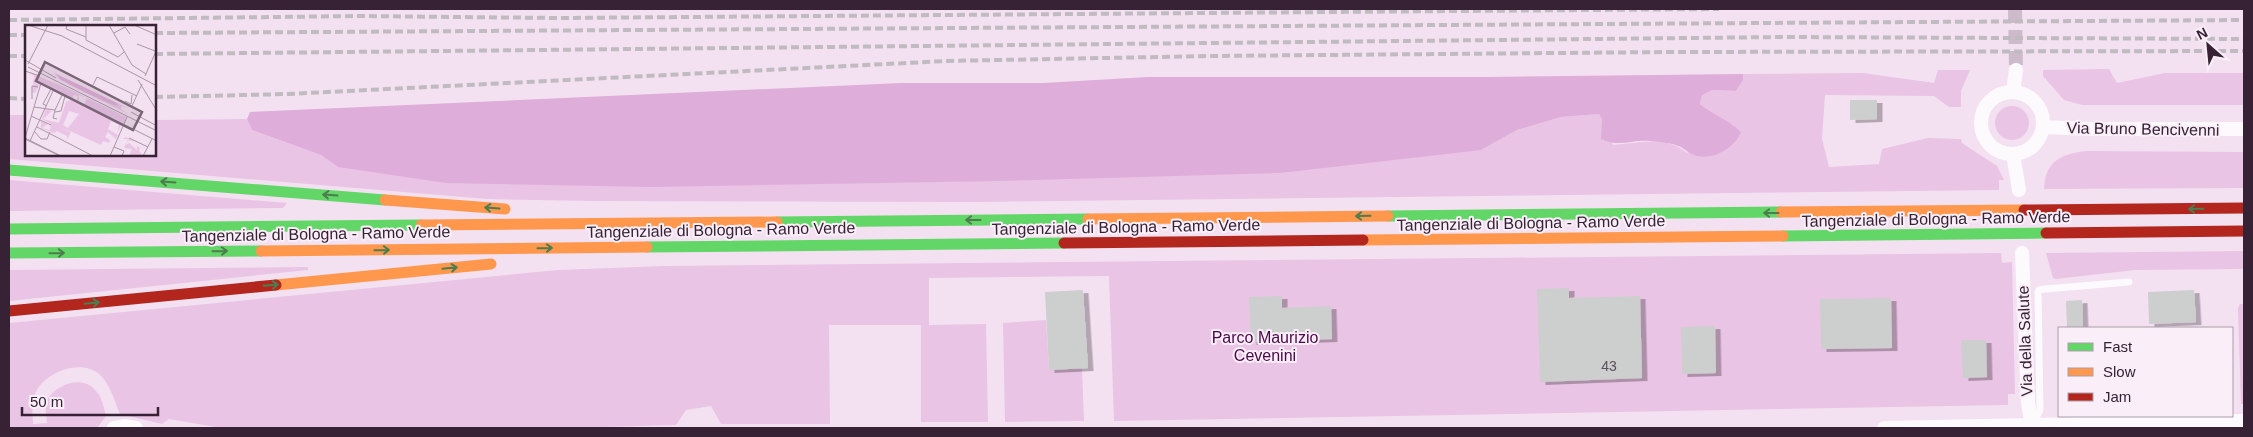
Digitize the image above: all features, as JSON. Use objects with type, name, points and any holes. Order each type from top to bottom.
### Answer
[{"type":"highway","points":[[9,170],[514,209]]},
{"type":"highway","name":"Tangenziale di Bologna - Ramo Verde","points":[[9,229],[2244,208]]},
{"type":"highway","points":[[559,212],[733,222]]},
{"type":"highway","name":"Tangenziale di Bologna - Ramo Verde","points":[[9,253],[2244,231]]},
{"type":"highway","points":[[531,260],[699,246]]},
{"type":"highway","points":[[9,311],[502,263]]},
{"type":"street","points":[[2013,92],[2016,70]]},
{"type":"street","points":[[2013,92],[2027,97],[2038,107],[2043,127],[2041,135],[2030,149],[2013,154],[2003,153],[1994,149],[1983,133],[1981,123],[1987,105],[2003,94],[2013,92]]},
{"type":"street","name":"Via Bruno Bencivenni","points":[[2043,127],[2093,129],[2244,129]]},
{"type":"street","points":[[2013,154],[2019,190]]},
{"type":"street","name":"Via della Salute","points":[[2022,253],[2028,403],[2031,427]]},
{"type":"street","points":[[1884,428],[2031,427],[2244,421]]},
{"type":"street","points":[[114,428],[124,426],[136,428]]},
{"type":"lane","points":[[2031,427],[2040,410],[2039,290],[2129,282]]},
{"type":"green space","points":[[2109,69],[2117,83],[2165,73],[2244,73],[2244,105],[2082,105],[2064,100],[2043,76],[2043,70]]},
{"type":"green space","points":[[1938,70],[1970,70],[1961,91],[1961,107],[1949,107],[1934,96],[1825,95],[1822,139],[1829,167],[1879,164],[1882,149],[1928,138],[1961,139],[1962,143],[1997,166],[2004,180],[1999,180],[1999,190],[975,202],[592,201],[487,199],[9,159],[9,115],[25,115],[25,156],[156,156],[156,120],[247,119],[252,130],[321,155],[338,167],[1481,150],[1517,130],[1561,117],[1599,114],[1613,145],[1661,142],[1679,147],[1687,153],[1734,125],[1725,122],[1700,104],[1702,94],[1712,90],[1736,91],[1743,80],[1743,74],[1863,73],[1934,83]]},
{"type":"green space","points":[[2012,106],[2024,111],[2029,123],[2024,135],[2012,140],[2000,135],[1995,123],[2000,111]]},
{"type":"green space","points":[[2086,151],[2244,152],[2244,188],[2044,189],[2047,172],[2056,161],[2069,154]]},
{"type":"green space","points":[[9,180],[287,203],[283,208],[9,211]]},
{"type":"green space","points":[[2244,251],[2244,269],[2135,270],[2056,279],[2053,278],[2046,253]]},
{"type":"green space","name":"Parco Maurizio Cevenini","points":[[2001,253],[2002,263],[2012,262],[2015,394],[2008,394],[2008,405],[1114,421],[1109,276],[929,278],[929,325],[986,324],[988,422],[921,422],[921,325],[829,325],[830,424],[721,424],[711,406],[686,410],[676,425],[568,428],[221,428],[169,419],[162,424],[120,414],[111,392],[102,377],[90,369],[80,367],[61,371],[44,381],[33,400],[33,424],[47,423],[46,405],[51,394],[63,386],[77,382],[91,386],[101,399],[106,416],[97,428],[9,428],[9,323],[558,270],[664,266]]},
{"type":"green space","points":[[308,267],[308,270],[9,301],[9,270]]},
{"type":"green space","points":[[2240,304],[2244,304],[2244,404],[2241,404],[2238,308]]},
{"type":"green space","points":[[1046,320],[1049,370],[1082,368],[1084,421],[1005,422],[1003,323]]},
{"type":"shaded area","points":[[1743,74],[1743,80],[1736,91],[1712,90],[1702,95],[1700,104],[1741,132],[1734,143],[1724,151],[1711,156],[1697,156],[1681,147],[1666,143],[1643,141],[1608,142],[1601,139],[1602,120],[1599,114],[1561,117],[1517,130],[1481,150],[1280,173],[998,181],[651,187],[446,183],[338,167],[321,155],[252,130],[247,119],[250,112],[901,83],[1043,83],[1148,77],[1485,77]]},
{"type":"building","points":[[1850,100],[1877,100],[1877,119],[1850,120]]},
{"type":"building","points":[[1569,288],[1569,298],[1640,296],[1642,378],[1540,382],[1537,289]]},
{"type":"building","points":[[1083,290],[1088,368],[1049,370],[1045,292]]},
{"type":"building","points":[[2194,290],[2196,322],[2149,324],[2148,292]]},
{"type":"building","points":[[1282,296],[1282,308],[1331,306],[1332,339],[1251,342],[1249,297]]},
{"type":"building","points":[[1891,298],[1892,348],[1821,349],[1820,299]]},
{"type":"building","points":[[2082,300],[2083,327],[2067,327],[2066,301]]},
{"type":"building","points":[[1715,326],[1716,373],[1682,374],[1681,327]]},
{"type":"building","points":[[1961,340],[1986,340],[1987,377],[1963,378]]},
{"type":"tunnel","points":[[2015,9],[2016,70]]},
{"type":"railway","points":[[9,20],[362,16],[558,18],[1719,9]]},
{"type":"railway","points":[[156,33],[2244,20]]},
{"type":"railway","points":[[9,35],[25,35]]},
{"type":"railway","points":[[156,54],[1784,37],[2244,39]]},
{"type":"railway","points":[[156,97],[288,94],[946,61],[1210,56],[1671,52],[2244,51]]},
{"type":"railway","points":[[9,56],[25,56]]},
{"type":"railway","points":[[9,98],[25,99]]},
{"type":"traffic: fast","points":[[9,170],[385,200]]},
{"type":"traffic: fast","points":[[1388,216],[1781,212]]},
{"type":"traffic: fast","points":[[777,222],[1088,219]]},
{"type":"traffic: fast","points":[[9,229],[421,225]]},
{"type":"traffic: fast","points":[[1783,236],[2046,233]]},
{"type":"traffic: fast","points":[[647,247],[1064,243]]},
{"type":"traffic: fast","points":[[9,253],[261,251]]},
{"type":"traffic: slow","points":[[385,200],[505,209]]},
{"type":"traffic: slow","points":[[1781,212],[2024,210]]},
{"type":"traffic: slow","points":[[1088,219],[1388,216]]},
{"type":"traffic: slow","points":[[421,225],[777,222]]},
{"type":"traffic: slow","points":[[1363,240],[1783,236]]},
{"type":"traffic: slow","points":[[261,251],[647,247]]},
{"type":"traffic: slow","points":[[276,285],[491,264]]},
{"type":"traffic: jam","points":[[2024,210],[2244,208]]},
{"type":"traffic: jam","points":[[2046,233],[2244,231]]},
{"type":"traffic: jam","points":[[1064,243],[1363,240]]},
{"type":"traffic: jam","points":[[9,311],[276,285]]}]
